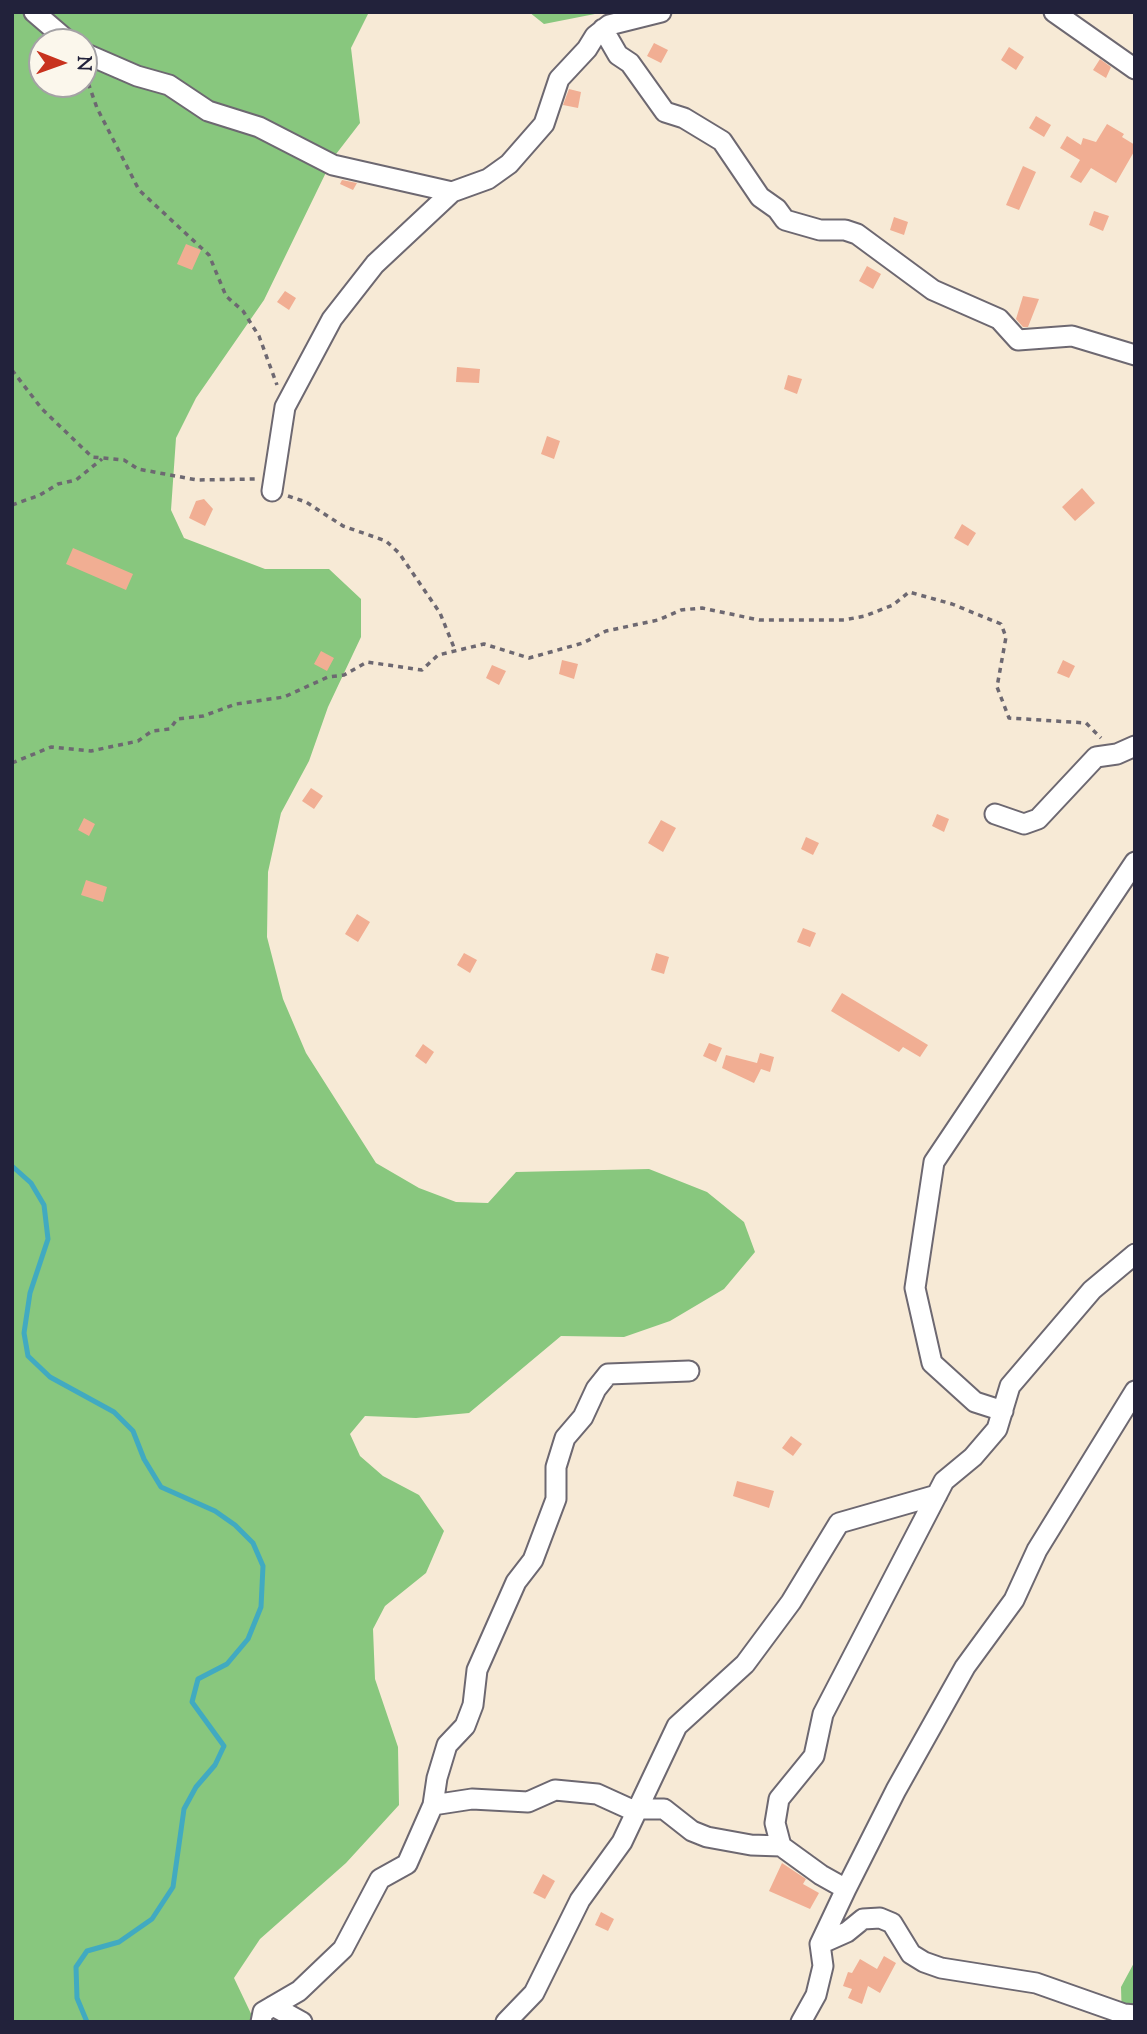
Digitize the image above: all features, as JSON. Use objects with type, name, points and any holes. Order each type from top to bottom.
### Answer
[{"type":"street","points":[[34,12],[53,28]]},
{"type":"street","points":[[272,491],[285,407],[332,319],[375,264],[452,192],[488,179],[509,164],[544,124],[559,79],[603,29],[661,12]]},
{"type":"street","points":[[1054,12],[1135,69]]},
{"type":"street","points":[[603,29],[618,55],[630,63],[665,112],[684,118],[722,141],[760,197],[777,209],[785,220],[820,230],[845,230],[858,234],[933,290],[999,319],[1018,340],[1072,336],[1135,355]]},
{"type":"street","points":[[98,59],[137,76],[169,85],[208,111],[259,127],[333,164],[452,192]]},
{"type":"street","points":[[995,814],[1024,824],[1038,819],[1096,757],[1126,750]]},
{"type":"street","points":[[1003,1410],[975,1402],[932,1363],[915,1288],[934,1162],[1135,862]]},
{"type":"street","points":[[781,1846],[775,1823],[779,1799],[814,1756],[823,1714],[944,1481],[973,1457],[997,1429],[1010,1386],[1092,1290],[1135,1254]]},
{"type":"street","points":[[261,2022],[263,2012],[299,1991],[343,1949],[380,1879],[407,1864],[433,1805],[447,1745],[465,1726],[473,1705],[477,1670],[516,1582],[533,1560],[556,1499],[556,1467],[565,1438],[583,1417],[596,1389],[608,1374],[689,1371]]},
{"type":"street","points":[[801,2022],[816,1996],[822,1966],[820,1944],[896,1790],[965,1667],[1014,1600],[1037,1550],[1135,1391]]},
{"type":"street","points":[[506,2022],[534,1993],[579,1900],[622,1842],[677,1727],[745,1664],[791,1602],[839,1523],[937,1495]]},
{"type":"street","points":[[433,1805],[472,1799],[528,1802],[555,1790],[597,1794],[629,1809],[664,1809],[692,1831],[707,1837],[751,1845],[781,1846],[821,1875],[846,1889]]},
{"type":"street","points":[[820,1944],[847,1932],[863,1919],[880,1919],[891,1923],[911,1954],[923,1962],[941,1968],[1036,1983],[1124,2014],[1135,2015]]},
{"type":"street","points":[[273,2006],[302,2022]]},
{"type":"path","points":[[94,98],[139,190],[209,255],[226,296],[251,322],[270,359],[285,407]]},
{"type":"path","points":[[12,370],[42,409],[92,457],[124,460],[138,469],[197,480],[264,479],[272,491],[306,502],[343,526],[386,541],[398,553],[440,613],[450,630],[455,650]]},
{"type":"path","points":[[12,505],[40,495],[58,484],[76,480],[103,458]]},
{"type":"path","points":[[12,763],[51,747],[91,751],[138,741],[152,731],[170,729],[177,719],[203,716],[236,704],[284,698],[328,677],[344,675],[368,662],[422,670],[438,655],[484,644],[529,658],[583,643],[606,631],[659,620],[681,610],[702,608],[759,620],[844,620],[865,616],[893,605],[909,592],[952,604],[1001,624],[1006,638],[996,687],[1009,718],[1086,723],[1126,750]]},
{"type":"green space","points":[[12,12],[369,12],[351,48],[360,123],[333,158],[264,300],[196,398],[176,438],[171,510],[184,538],[265,569],[329,569],[361,599],[361,637],[328,707],[309,761],[281,813],[268,872],[267,937],[283,999],[306,1053],[376,1163],[419,1188],[456,1202],[488,1203],[516,1172],[649,1169],[707,1192],[744,1222],[755,1252],[724,1289],[670,1321],[624,1337],[561,1336],[469,1413],[416,1418],[365,1416],[350,1434],[360,1456],[383,1476],[419,1495],[444,1531],[426,1573],[385,1606],[373,1629],[375,1679],[398,1747],[399,1805],[346,1863],[260,1939],[234,1978],[255,2022],[12,2022]]},
{"type":"green space","points":[[529,12],[605,12],[544,24]]},
{"type":"green space","points":[[1135,1961],[1135,2022],[1122,2022],[1121,1987]]},
{"type":"building","points":[[654,43],[668,50],[661,63],[647,56]]},
{"type":"building","points":[[1009,47],[1024,57],[1016,70],[1001,60]]},
{"type":"building","points":[[1100,59],[1111,67],[1106,78],[1093,70]]},
{"type":"building","points":[[569,89],[581,92],[578,108],[563,105]]},
{"type":"building","points":[[1036,116],[1051,125],[1044,137],[1029,128]]},
{"type":"building","points":[[1107,124],[1124,134],[1122,137],[1135,145],[1135,150],[1116,183],[1091,168],[1081,183],[1070,177],[1080,160],[1060,148],[1067,136],[1081,145],[1083,138],[1096,142]]},
{"type":"building","points":[[1023,166],[1036,172],[1019,210],[1006,205]]},
{"type":"building","points":[[342,180],[357,183],[353,190],[340,184]]},
{"type":"building","points":[[1094,211],[1109,216],[1103,231],[1089,225]]},
{"type":"building","points":[[894,217],[908,222],[904,235],[890,230]]},
{"type":"building","points":[[186,244],[201,250],[192,270],[177,264]]},
{"type":"building","points":[[867,266],[881,274],[873,289],[859,281]]},
{"type":"building","points":[[285,291],[296,298],[289,310],[277,302]]},
{"type":"building","points":[[1023,296],[1039,299],[1028,327],[1023,327],[1016,319]]},
{"type":"building","points":[[457,367],[480,369],[479,383],[456,382]]},
{"type":"building","points":[[788,375],[802,379],[797,394],[784,389]]},
{"type":"building","points":[[547,436],[560,441],[554,459],[541,454]]},
{"type":"building","points":[[1082,488],[1095,503],[1075,521],[1062,507]]},
{"type":"building","points":[[204,499],[213,509],[205,526],[189,518],[196,501]]},
{"type":"building","points":[[962,524],[976,533],[968,546],[954,538]]},
{"type":"building","points":[[73,548],[133,574],[126,590],[66,564]]},
{"type":"building","points":[[321,651],[334,658],[327,671],[314,664]]},
{"type":"building","points":[[562,660],[578,664],[574,679],[559,674]]},
{"type":"building","points":[[1063,660],[1075,666],[1069,678],[1057,673]]},
{"type":"building","points":[[492,665],[506,671],[499,685],[486,678]]},
{"type":"building","points":[[311,788],[323,796],[314,809],[302,801]]},
{"type":"building","points":[[937,814],[949,819],[944,832],[932,826]]},
{"type":"building","points":[[84,818],[95,824],[89,836],[78,830]]},
{"type":"building","points":[[661,820],[676,828],[663,852],[648,843]]},
{"type":"building","points":[[806,837],[819,843],[813,855],[801,849]]},
{"type":"building","points":[[86,880],[107,887],[103,902],[81,895]]},
{"type":"building","points":[[357,914],[370,922],[358,942],[345,934]]},
{"type":"building","points":[[803,928],[816,933],[810,947],[797,942]]},
{"type":"building","points":[[464,953],[477,960],[470,973],[457,965]]},
{"type":"building","points":[[656,953],[669,957],[664,974],[651,970]]},
{"type":"building","points":[[842,993],[928,1045],[920,1057],[903,1047],[899,1052],[831,1011]]},
{"type":"building","points":[[709,1043],[722,1048],[716,1062],[703,1056]]},
{"type":"building","points":[[423,1044],[434,1052],[426,1064],[415,1056]]},
{"type":"building","points":[[760,1053],[774,1057],[770,1072],[761,1069],[754,1083],[722,1068],[726,1055],[757,1063]]},
{"type":"building","points":[[791,1436],[802,1444],[793,1456],[782,1448]]},
{"type":"building","points":[[737,1481],[774,1491],[769,1508],[733,1496]]},
{"type":"building","points":[[782,1863],[806,1879],[803,1884],[819,1893],[810,1909],[769,1891]]},
{"type":"building","points":[[543,1874],[555,1881],[545,1899],[533,1893]]},
{"type":"building","points":[[601,1912],[614,1919],[608,1931],[595,1925]]},
{"type":"building","points":[[884,1956],[896,1963],[880,1993],[868,1986],[862,2004],[848,1998],[852,1989],[843,1986],[848,1972],[852,1973],[860,1959],[877,1969]]},
{"type":"waterway","points":[[12,1166],[31,1183],[44,1205],[48,1239],[30,1293],[24,1333],[28,1356],[50,1377],[114,1412],[133,1431],[144,1459],[161,1487],[215,1511],[235,1525],[253,1543],[263,1566],[261,1607],[248,1639],[227,1664],[198,1679],[192,1702],[224,1746],[215,1765],[196,1787],[184,1809],[173,1887],[152,1919],[119,1942],[87,1951],[76,1967],[77,1998],[87,2022]]}]
